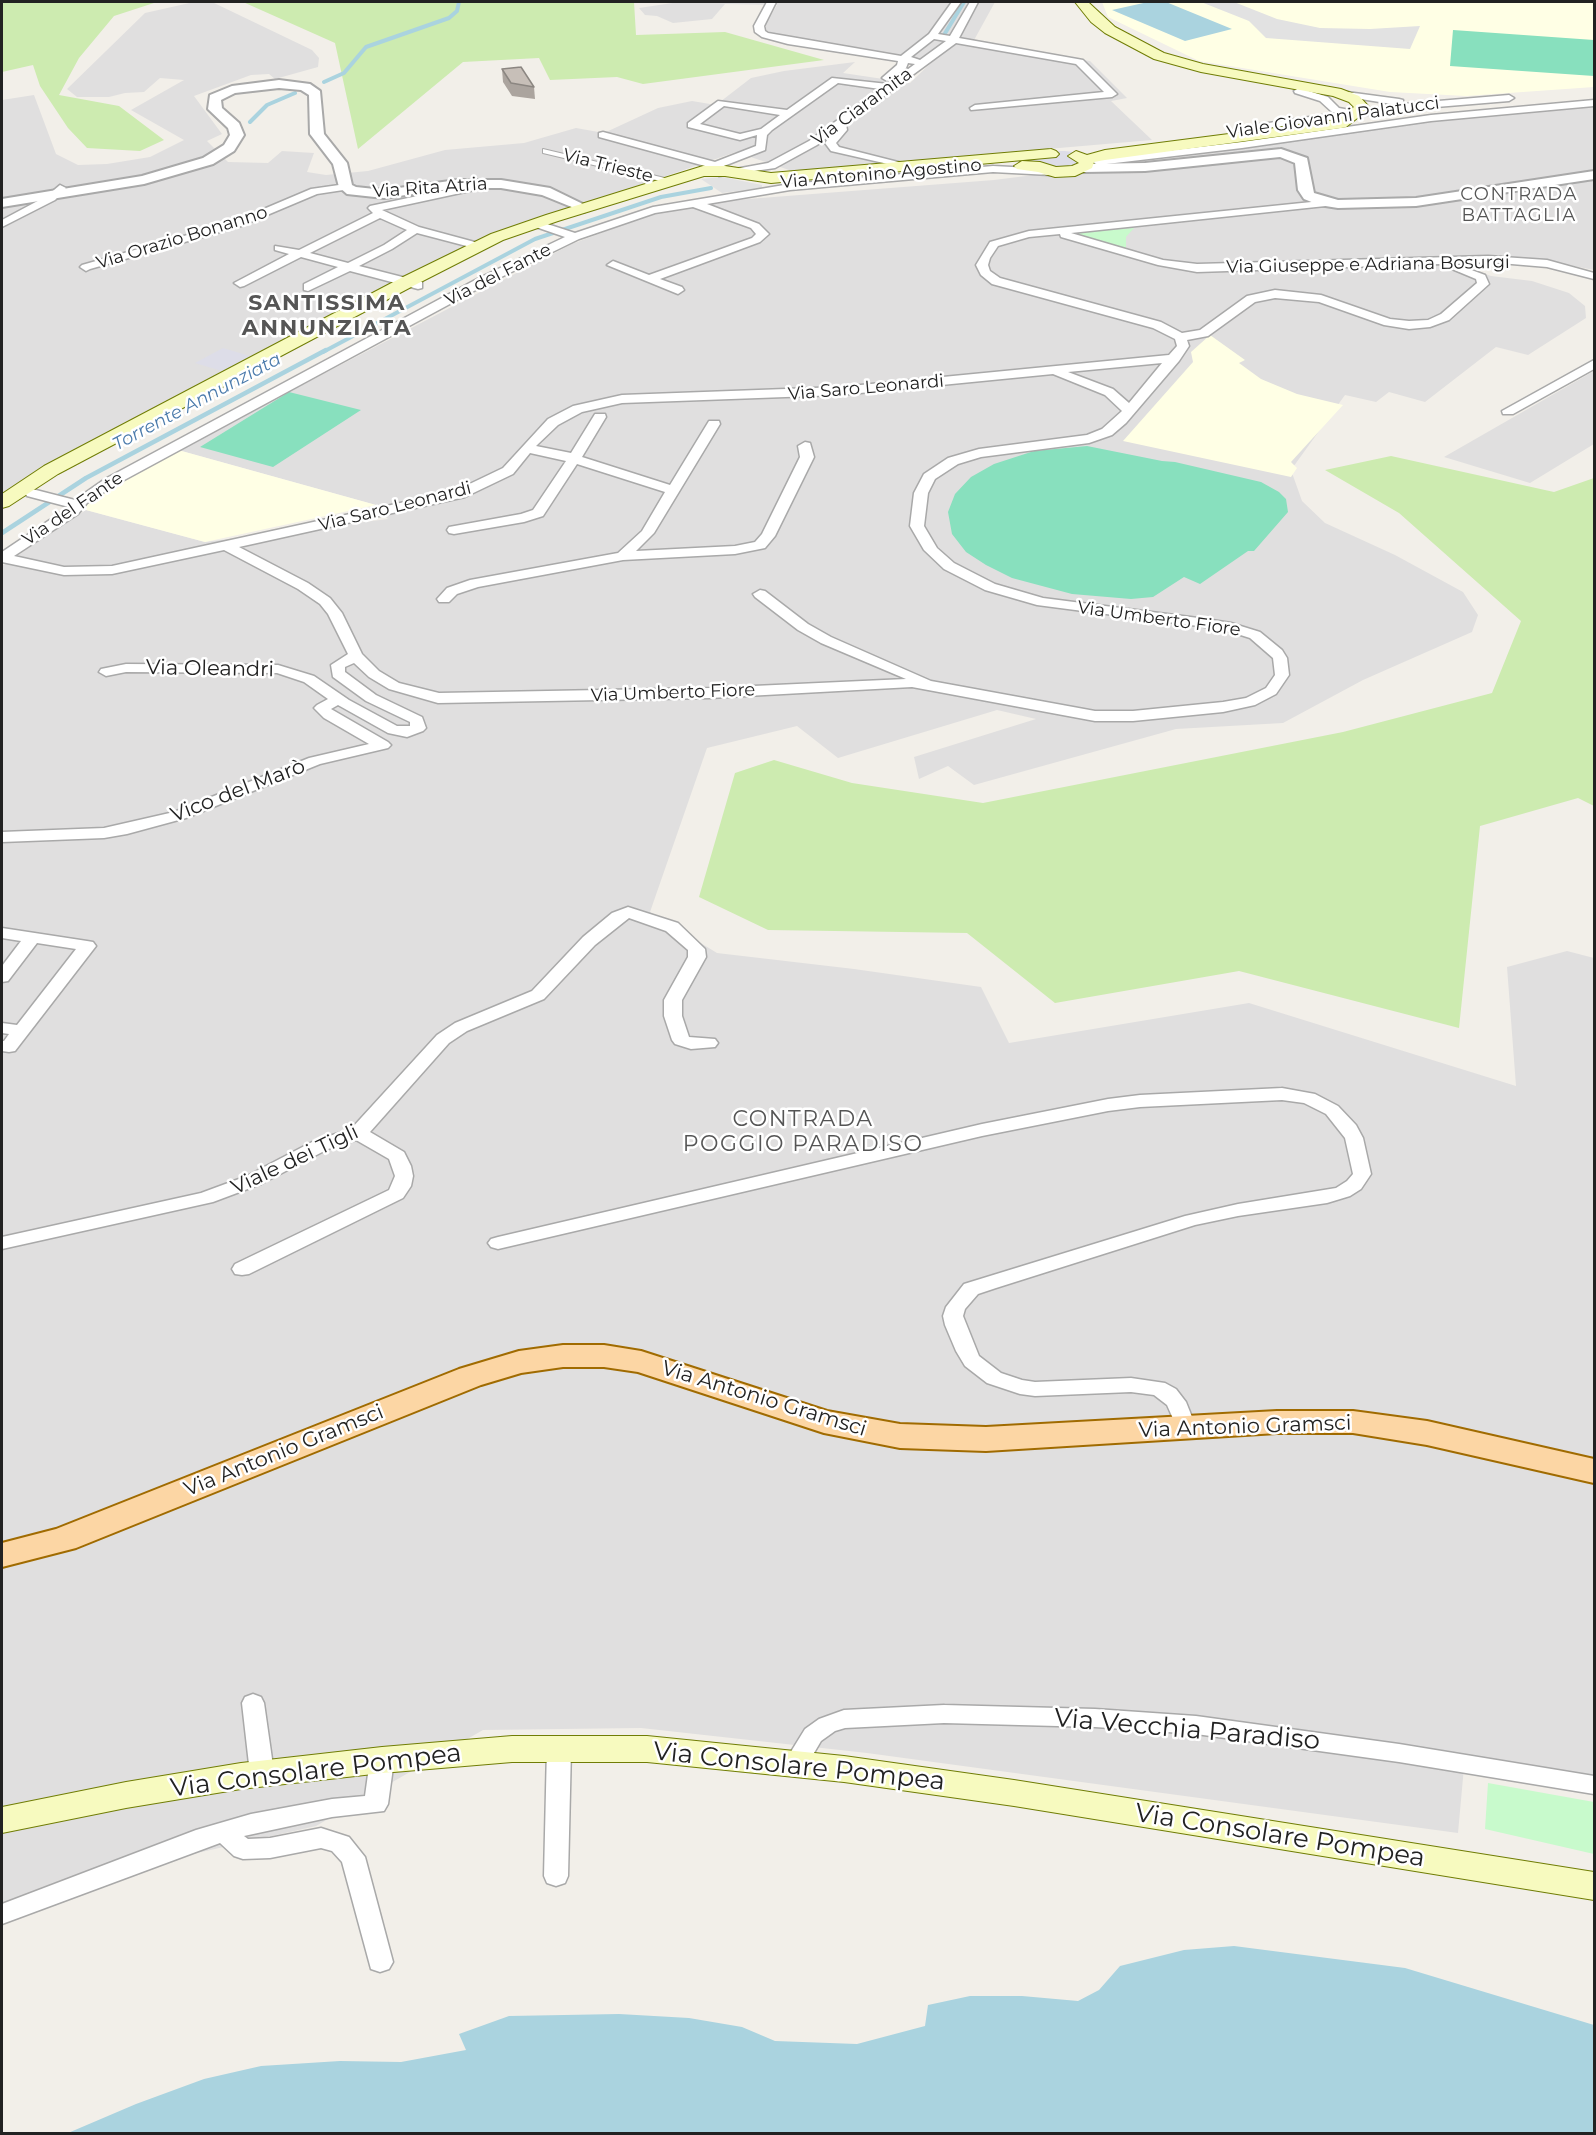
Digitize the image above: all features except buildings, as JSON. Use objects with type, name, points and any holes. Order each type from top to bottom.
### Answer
[{"type":"main road","points":[[1081,2],[1096,20],[1129,42],[1168,59],[1299,91],[1312,102],[1307,111],[1255,128]]},
{"type":"main road","points":[[1215,70],[1336,92],[1360,103],[1363,108],[1341,124]]},
{"type":"main road","name":"Viale Giovanni Palatucci","points":[[1088,162],[1341,124]]},
{"type":"main road","name":"Viale Giovanni Palatucci","points":[[1088,162],[1255,128]]},
{"type":"main road","points":[[1048,169],[1037,161],[1051,154]]},
{"type":"main road","name":"Via Antonino Agostino","points":[[724,170],[766,179],[1051,154],[1088,162]]},
{"type":"main road","name":"Via Antonino Agostino","points":[[724,170],[763,183],[991,165],[1068,172],[1088,162]]},
{"type":"main road","points":[[413,284],[478,246],[584,208],[675,179],[724,170]]},
{"type":"main road","points":[[2,502],[255,363],[413,284],[537,226]]},
{"type":"main road","points":[[2,513],[36,494],[57,472]]},
{"type":"main road","name":"Via Antonio Gramsci","points":[[2,1555],[64,1539],[470,1377],[519,1362],[543,1358],[604,1356],[641,1362],[824,1422],[900,1436],[945,1440],[986,1439],[1308,1421],[1374,1424],[1427,1433],[1594,1471]]},
{"type":"main road","name":"Via Consolare Pompea","points":[[2,1820],[126,1795],[262,1773],[512,1749],[647,1749],[796,1763],[1014,1793],[1594,1886]]},
{"type":"street","points":[[771,2],[759,26],[760,32],[765,35],[788,41],[925,63]]},
{"type":"street","name":"Via Ciaramita","points":[[724,170],[790,147],[876,86],[902,66],[903,59],[932,36],[957,2]]},
{"type":"street","name":"Via Ciaramita","points":[[766,179],[803,149],[954,40],[956,32],[974,2]]},
{"type":"street","points":[[932,36],[1079,62],[1112,94],[975,108]]},
{"type":"street","points":[[603,135],[724,170],[758,150],[762,145],[764,133],[787,113],[836,80],[889,87]]},
{"type":"street","points":[[2,198],[144,180],[208,161],[223,153],[233,143],[236,130],[213,105],[218,95],[242,88],[286,85],[305,87],[315,94],[317,134],[342,167],[346,187]]},
{"type":"street","points":[[1299,91],[1320,97],[1336,110],[1357,114],[1395,116]]},
{"type":"street","points":[[1336,92],[1395,101],[1458,102]]},
{"type":"street","points":[[1572,93],[1594,92]]},
{"type":"street","name":"Viale Giovanni Palatucci","points":[[1255,128],[1458,102],[1526,97]]},
{"type":"street","name":"Viale Giovanni Palatucci","points":[[1341,124],[1395,116],[1594,97]]},
{"type":"street","points":[[764,133],[756,132],[740,137],[692,125],[722,103],[787,113]]},
{"type":"street","points":[[1088,162],[1141,159],[1431,118],[1594,103]]},
{"type":"street","points":[[841,123],[842,130],[830,143],[835,149],[906,166]]},
{"type":"street","name":"Via Trieste","points":[[546,151],[675,179]]},
{"type":"street","points":[[1088,162],[1145,167],[1263,153],[1286,154],[1303,163],[1304,185],[1309,196],[1331,203]]},
{"type":"street","points":[[1141,159],[1185,161]]},
{"type":"street","name":"Via del Fante","points":[[2,558],[74,504],[110,482],[571,236],[653,210],[692,203],[766,179],[993,169],[1048,169]]},
{"type":"street","points":[[1434,261],[1474,273],[1484,281],[1438,320],[1419,324],[1397,324],[1369,317],[1321,299],[1266,294],[1245,302],[1204,333],[1180,337],[1157,326],[1004,284],[989,277],[983,269],[984,258],[989,249],[1000,240],[1019,235],[1145,224],[1331,203],[1416,202],[1594,175]]},
{"type":"street","points":[[766,179],[797,182]]},
{"type":"street","points":[[478,246],[415,229],[380,214],[374,208],[489,184]]},
{"type":"street","name":"Via Rita Atria","points":[[346,187],[357,192],[384,194],[445,185],[489,184],[545,191],[584,208]]},
{"type":"street","points":[[1254,211],[1293,196],[1304,185]]},
{"type":"street","name":"Via Orazio Bonanno","points":[[86,267],[245,221],[315,191],[346,187]]},
{"type":"street","points":[[2,203],[58,190]]},
{"type":"street","points":[[2,224],[58,190]]},
{"type":"street","points":[[649,279],[756,240],[763,234],[755,226],[692,203]]},
{"type":"street","points":[[240,283],[380,214]]},
{"type":"street","points":[[1142,256],[1132,246],[1132,239],[1145,224]]},
{"type":"street","points":[[537,226],[571,236]]},
{"type":"street","points":[[308,287],[388,247],[415,229]]},
{"type":"street","name":"Via Giuseppe e Adriana Bosurgi","points":[[1055,232],[1173,266],[1204,268],[1434,261],[1519,261],[1557,266],[1594,276]]},
{"type":"street","points":[[279,248],[413,284]]},
{"type":"street","points":[[613,265],[678,290]]},
{"type":"street","name":"Via Umberto Fiore","points":[[227,546],[234,552],[303,586],[325,601],[339,620],[356,656],[374,674],[394,686],[423,695],[455,699],[710,693],[893,684],[931,685],[1066,712],[1113,717],[1237,705],[1262,697],[1279,682],[1282,675],[1280,658],[1266,642],[1255,635],[1220,625],[1026,598],[990,587],[949,566],[925,544],[917,526],[918,506],[924,485],[942,466],[979,453],[1089,439],[1107,432],[1174,358],[1183,346],[1180,337]]},
{"type":"street","name":"Via Saro Leonardi","points":[[2,558],[64,571],[98,572],[227,546],[467,492],[499,477],[514,464],[544,429],[565,415],[593,405],[622,399],[840,391],[1174,358]]},
{"type":"street","points":[[1508,411],[1594,364]]},
{"type":"street","name":"Via Saro Leonardi","points":[[1051,371],[1101,388],[1115,396],[1129,410]]},
{"type":"street","points":[[454,531],[524,518],[538,513],[546,504],[600,417]]},
{"type":"street","points":[[622,556],[647,533],[714,424]]},
{"type":"street","points":[[444,599],[452,591],[475,583],[622,556],[735,550],[760,545],[768,536],[807,456],[805,446]]},
{"type":"street","points":[[527,449],[556,453],[672,490]]},
{"type":"street","points":[[36,494],[74,504]]},
{"type":"street","points":[[760,594],[803,627],[826,640],[931,685]]},
{"type":"street","name":"Via Oleandri","points":[[106,672],[126,668],[278,669],[309,679],[338,699],[393,730],[407,732],[418,728],[417,720],[371,698],[338,674],[338,665],[356,656]]},
{"type":"street","name":"Vico del Marò","points":[[2,837],[104,833],[127,829],[180,815],[321,759],[383,746],[322,708],[325,704],[338,699]]},
{"type":"street","name":"Viale dei Tigli","points":[[2,1243],[216,1195],[254,1180],[321,1145],[358,1133],[368,1125],[443,1039],[461,1028],[538,995],[589,941],[618,917],[628,912],[672,927],[696,949],[697,957],[673,1000],[673,1016],[681,1040],[691,1044],[709,1043]]},
{"type":"street","points":[[2,933],[87,946],[9,1047],[2,1046]]},
{"type":"street","points":[[2,977],[33,938]]},
{"type":"street","points":[[2,1028],[21,1031]]},
{"type":"street","points":[[498,1242],[982,1130],[1108,1105],[1140,1101],[1282,1094],[1309,1098],[1332,1110],[1354,1138],[1362,1174],[1348,1189],[1309,1201],[1238,1210],[1192,1220],[989,1283],[971,1290],[956,1307],[953,1316],[955,1325],[966,1352],[981,1370],[994,1378],[1020,1387],[1035,1389],[1131,1385],[1158,1388],[1169,1394],[1176,1402],[1186,1427]]},
{"type":"street","points":[[242,1269],[396,1194],[402,1186],[404,1176],[397,1156],[387,1148],[358,1133]]},
{"type":"street","points":[[253,1703],[262,1773]]},
{"type":"street","name":"Via Vecchia Paradiso","points":[[796,1763],[813,1735],[827,1725],[844,1719],[944,1714],[1095,1718],[1197,1725],[1377,1750],[1594,1785]]},
{"type":"street","points":[[556,1876],[559,1748]]},
{"type":"street","points":[[2,1914],[251,1824],[332,1808],[376,1804],[382,1760]]},
{"type":"street","points":[[224,1832],[243,1850],[270,1848],[321,1838],[340,1844],[353,1857],[380,1962]]},
{"type":"shaded area","points":[[194,2],[212,2],[312,50],[319,58],[318,67],[275,79],[269,74],[251,75],[194,96],[222,134],[207,141],[228,162],[268,163],[282,151],[314,153],[307,172],[326,175],[368,171],[445,150],[524,143],[576,128],[604,133],[658,108],[692,101],[716,105],[751,78],[784,71],[855,62],[843,73],[910,83],[933,61],[790,40],[765,30],[766,23],[777,5],[725,4],[712,19],[673,23],[657,16],[645,15],[639,8],[679,2],[995,2],[973,42],[1090,61],[1127,98],[1111,101],[1152,140],[792,171],[736,152],[477,241],[2,496],[2,100],[34,95],[56,154],[78,165],[107,164],[150,157],[184,140],[131,110],[184,80],[160,78],[144,92],[109,97],[77,97],[67,89],[145,13]]},
{"type":"shaded area","points":[[1102,2],[1594,2],[1594,87],[1466,96],[1390,92],[1199,61],[1108,17]]},
{"type":"shaded area","points":[[1201,2],[1234,2],[1277,19],[1320,28],[1370,29],[1420,26],[1410,49],[1266,38],[1249,21]]},
{"type":"shaded area","points":[[1594,104],[1594,270],[1543,260],[1494,256],[1453,256],[1466,267],[1491,276],[1532,281],[1569,293],[1585,306],[1586,318],[1528,355],[1496,347],[1425,402],[1389,392],[1376,402],[1345,395],[1291,470],[1302,501],[1325,523],[1395,555],[1463,592],[1478,615],[1472,632],[1363,680],[1283,723],[1176,729],[974,785],[948,766],[919,779],[914,757],[1036,719],[997,710],[838,758],[797,726],[707,748],[650,912],[717,953],[981,987],[1009,1043],[1249,1003],[1516,1086],[1507,967],[1567,951],[1594,958],[1594,1783],[1465,1756],[1458,1833],[867,1753],[641,1728],[483,1730],[316,1826],[87,1878],[2,1908],[2,566],[86,510],[205,542],[388,519],[376,505],[178,450],[572,244],[659,211],[709,202],[994,180],[1264,146],[1447,118]]},
{"type":"shaded area","points":[[1047,151],[1082,153],[1095,162],[1083,172],[1029,163],[1031,158]]},
{"type":"shaded area","points":[[722,177],[762,185],[762,188],[722,193],[701,179]]},
{"type":"shaded area","points":[[1210,335],[1245,360],[1239,363],[1261,379],[1297,394],[1343,405],[1291,462],[1297,468],[1291,477],[1123,441],[1193,362],[1191,352]]},
{"type":"shaded area","points":[[223,348],[253,357],[225,372],[195,363]]},
{"type":"shaded area","points":[[1594,371],[1594,444],[1530,483],[1444,457]]},
{"type":"shaded area","points":[[178,450],[376,505],[205,542],[86,510],[86,502],[114,484]]},
{"type":"green space","points":[[2,2],[157,2],[114,16],[79,58],[59,95],[119,106],[164,140],[140,151],[87,148],[68,128],[40,86],[33,65],[2,72]]},
{"type":"green space","points":[[243,2],[634,2],[636,35],[725,32],[824,60],[643,84],[617,77],[550,80],[539,58],[463,62],[358,149],[335,43]]},
{"type":"green space","points":[[1453,30],[1594,40],[1594,76],[1450,66]]},
{"type":"green space","points":[[1134,228],[1126,237],[1126,249],[1073,233]]},
{"type":"green space","points":[[289,392],[361,410],[273,467],[200,447]]},
{"type":"green space","points":[[1087,446],[1175,462],[1261,482],[1279,492],[1286,499],[1288,512],[1254,551],[1248,551],[1200,584],[1184,577],[1153,597],[1131,599],[1072,594],[1012,578],[966,552],[952,534],[948,512],[955,494],[971,477],[994,464],[1034,451]]},
{"type":"green space","points":[[1391,456],[1554,492],[1594,478],[1594,806],[1578,798],[1480,826],[1459,1028],[1239,971],[1055,1003],[967,933],[768,930],[699,897],[735,773],[774,760],[852,783],[983,803],[1343,732],[1492,693],[1521,621],[1399,513],[1325,470]]},
{"type":"green space","points":[[1488,1783],[1594,1802],[1594,1854],[1485,1829]]},
{"type":"water","points":[[1148,2],[1166,2],[1232,29],[1185,41],[1112,10]]},
{"type":"water","points":[[1234,1946],[1405,1968],[1594,2025],[1594,2133],[68,2133],[136,2104],[204,2079],[261,2066],[340,2061],[401,2062],[466,2050],[459,2034],[509,2016],[619,2014],[689,2018],[742,2027],[775,2041],[857,2044],[925,2026],[928,2005],[970,1996],[1022,1996],[1078,2001],[1099,1990],[1120,1966],[1184,1950]]},
{"type":"waterway","points":[[324,82],[344,73],[366,47],[449,18],[457,11],[459,2]]},
{"type":"waterway","points":[[944,35],[964,2]]},
{"type":"waterway","points":[[250,122],[267,105],[295,93]]},
{"type":"waterway","name":"Torrente Annunziata","points":[[323,352],[535,239],[661,197],[711,188]]},
{"type":"waterway","name":"Torrente Annunziata","points":[[2,533],[86,478],[326,350]]},
{"type":"district","name":"CONTRADA BATTAGLIA","points":[[1519,205]]},
{"type":"district","name":"SANTISSIMA ANNUNZIATA","points":[[327,316]]},
{"type":"district","name":"CONTRADA POGGIO PARADISO","points":[[803,1132]]}]
